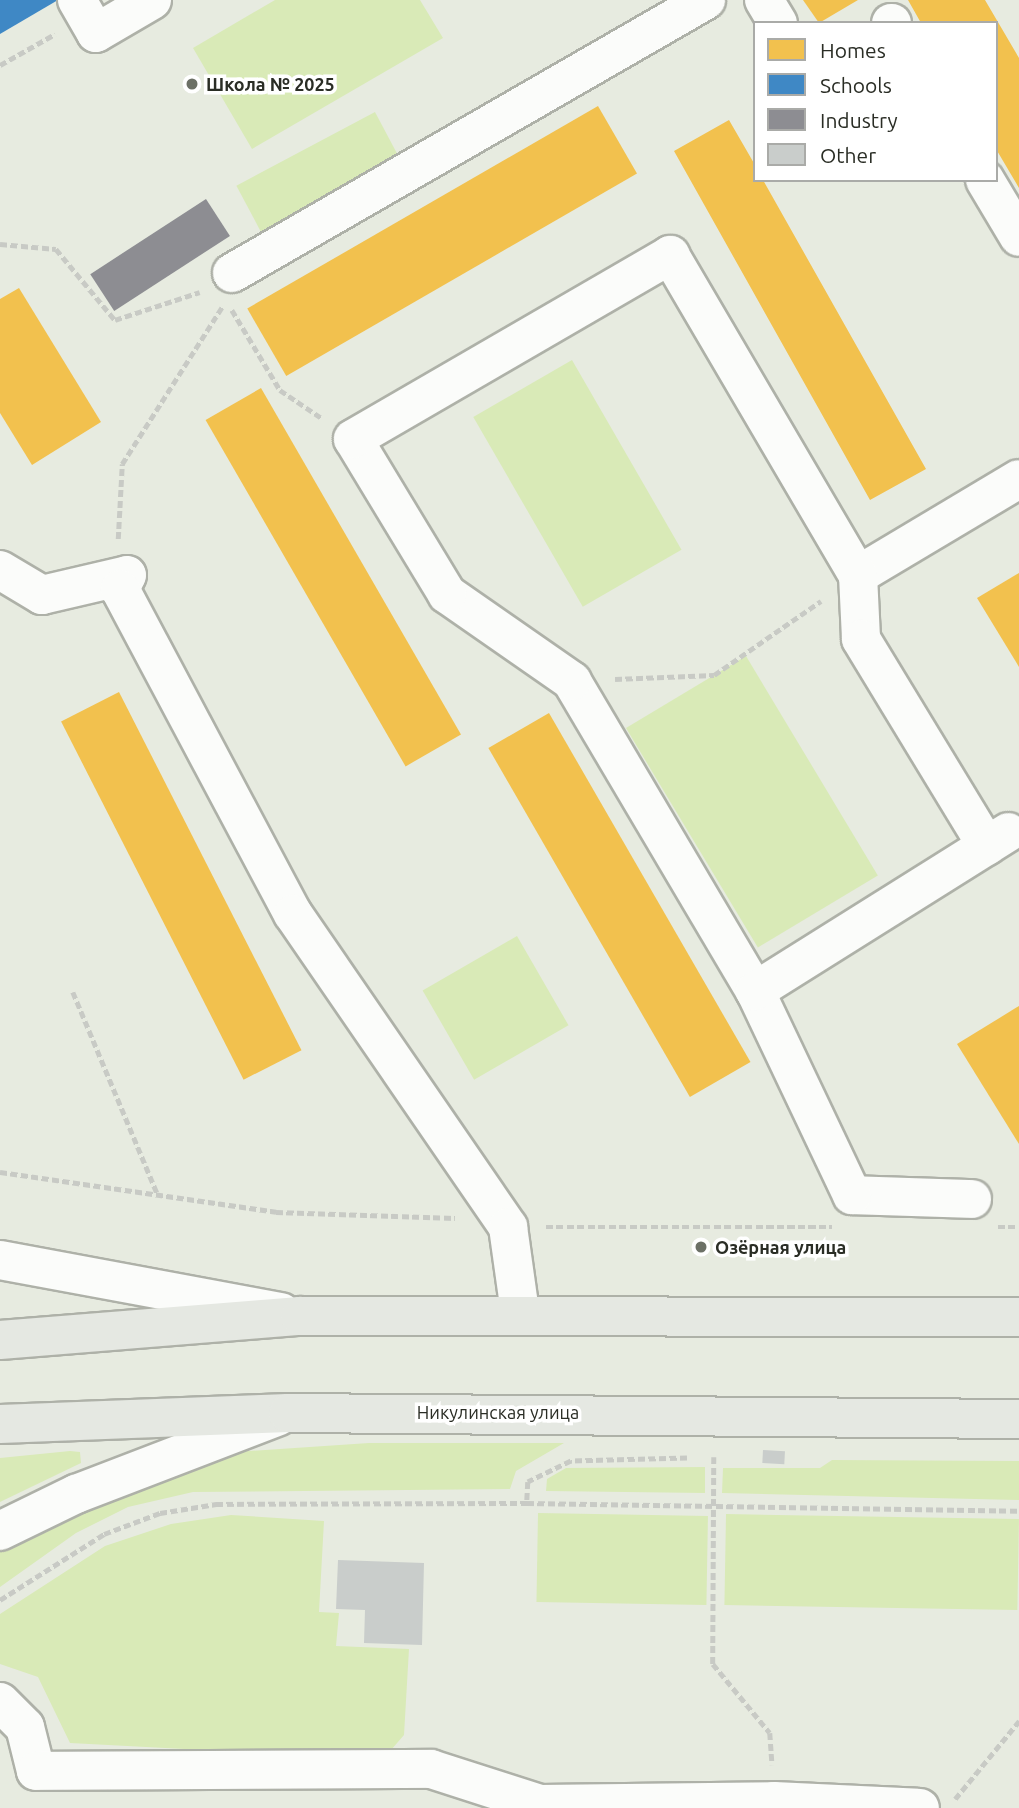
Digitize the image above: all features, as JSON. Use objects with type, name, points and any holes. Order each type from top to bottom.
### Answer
[{"type":"main road","points":[[0,1340],[300,1316],[520,1312],[1019,1317]]},
{"type":"main road","points":[[0,1424],[288,1413]]},
{"type":"main road","name":"Никулинская улица","points":[[288,1413],[1019,1419]]},
{"type":"street","points":[[82,8],[96,33],[152,0]]},
{"type":"street","points":[[232,273],[706,0]]},
{"type":"street","points":[[764,0],[777,21]]},
{"type":"street","points":[[986,182],[1019,237]]},
{"type":"street","points":[[755,991],[998,839],[860,639],[858,575],[670,255],[353,439],[447,594],[572,681],[755,991],[852,1195],[972,1199]]},
{"type":"street","points":[[858,575],[1019,480]]},
{"type":"street","points":[[0,570],[42,596],[115,575],[127,575],[120,589],[293,914],[508,1227],[520,1312]]},
{"type":"street","points":[[0,1260],[300,1316]]},
{"type":"street","name":"Никулинская улица","points":[[0,1531],[76,1494],[288,1413]]},
{"type":"street","points":[[0,1702],[25,1727],[36,1771],[431,1769],[540,1804],[774,1801],[920,1808]]},
{"type":"path","points":[[0,65],[82,8]]},
{"type":"path","points":[[0,244],[56,249],[115,320],[218,286],[232,273]]},
{"type":"path","points":[[115,575],[122,464],[226,300],[281,390],[353,439]]},
{"type":"path","points":[[572,681],[714,675],[858,575]]},
{"type":"path","points":[[73,992],[158,1195]]},
{"type":"path","points":[[714,1457],[713,1664],[770,1733],[774,1801]]},
{"type":"path","points":[[527,1503],[528,1482],[571,1461]]},
{"type":"path","points":[[0,1600],[104,1534],[160,1513],[216,1504],[527,1503],[1019,1511]]},
{"type":"path","points":[[948,1808],[1019,1721]]},
{"type":"green space","points":[[275,0],[420,0],[443,38],[252,149],[193,48]]},
{"type":"green space","points":[[375,112],[400,160],[262,233],[236,186]]},
{"type":"green space","points":[[572,360],[682,550],[583,607],[473,417]]},
{"type":"green space","points":[[746,656],[878,875],[758,948],[626,728]]},
{"type":"green space","points":[[517,936],[568,1025],[474,1080],[423,990]]},
{"type":"green space","points":[[369,1443],[564,1443],[516,1471],[510,1489],[193,1492],[128,1507],[76,1533],[0,1587],[0,1535],[176,1456]]},
{"type":"green space","points":[[80,1452],[81,1463],[0,1502],[0,1458]]},
{"type":"green space","points":[[832,1460],[1019,1461],[1019,1500],[722,1493],[723,1468],[820,1468]]},
{"type":"green space","points":[[705,1467],[705,1493],[546,1491],[547,1479],[566,1468]]},
{"type":"green space","points":[[538,1513],[708,1516],[706,1605],[536,1602]]},
{"type":"green space","points":[[726,1514],[1019,1519],[1017,1610],[724,1605]]},
{"type":"green space","points":[[231,1515],[324,1521],[319,1612],[339,1613],[336,1646],[409,1649],[404,1735],[391,1750],[375,1759],[70,1743],[38,1677],[0,1664],[0,1614],[105,1546],[171,1524]]},
{"type":"building: Homes","points":[[803,0],[858,0],[822,21],[818,21]]},
{"type":"building: Homes","points":[[908,0],[985,0],[997,21],[920,21]]},
{"type":"building: Homes","points":[[998,22],[1019,58],[1019,188],[998,152]]},
{"type":"building: Homes","points":[[598,106],[637,174],[286,376],[247,309]]},
{"type":"building: Homes","points":[[729,120],[753,162],[753,182],[764,182],[926,469],[870,500],[674,151]]},
{"type":"building: Homes","points":[[19,288],[101,422],[32,465],[0,413],[0,299]]},
{"type":"building: Homes","points":[[261,388],[461,734],[406,766],[206,420]]},
{"type":"building: Homes","points":[[1019,573],[1019,667],[977,598]]},
{"type":"building: Homes","points":[[119,692],[302,1050],[244,1080],[61,722]]},
{"type":"building: Homes","points":[[549,713],[750,1062],[690,1097],[488,748]]},
{"type":"building: Homes","points":[[1019,1006],[1019,1144],[957,1044]]},
{"type":"building: Schools","points":[[0,0],[58,0],[0,34]]},
{"type":"building: Industry","points":[[206,199],[230,236],[114,311],[90,274]]},
{"type":"building: Other","points":[[763,1450],[785,1451],[784,1464],[762,1463]]},
{"type":"building: Other","points":[[338,1560],[424,1563],[422,1645],[364,1643],[365,1610],[336,1609]]},
{"type":"place","name":"Школа № 2025","points":[[192,84]]},
{"type":"place","name":"Озёрная улица","points":[[701,1247]]}]
